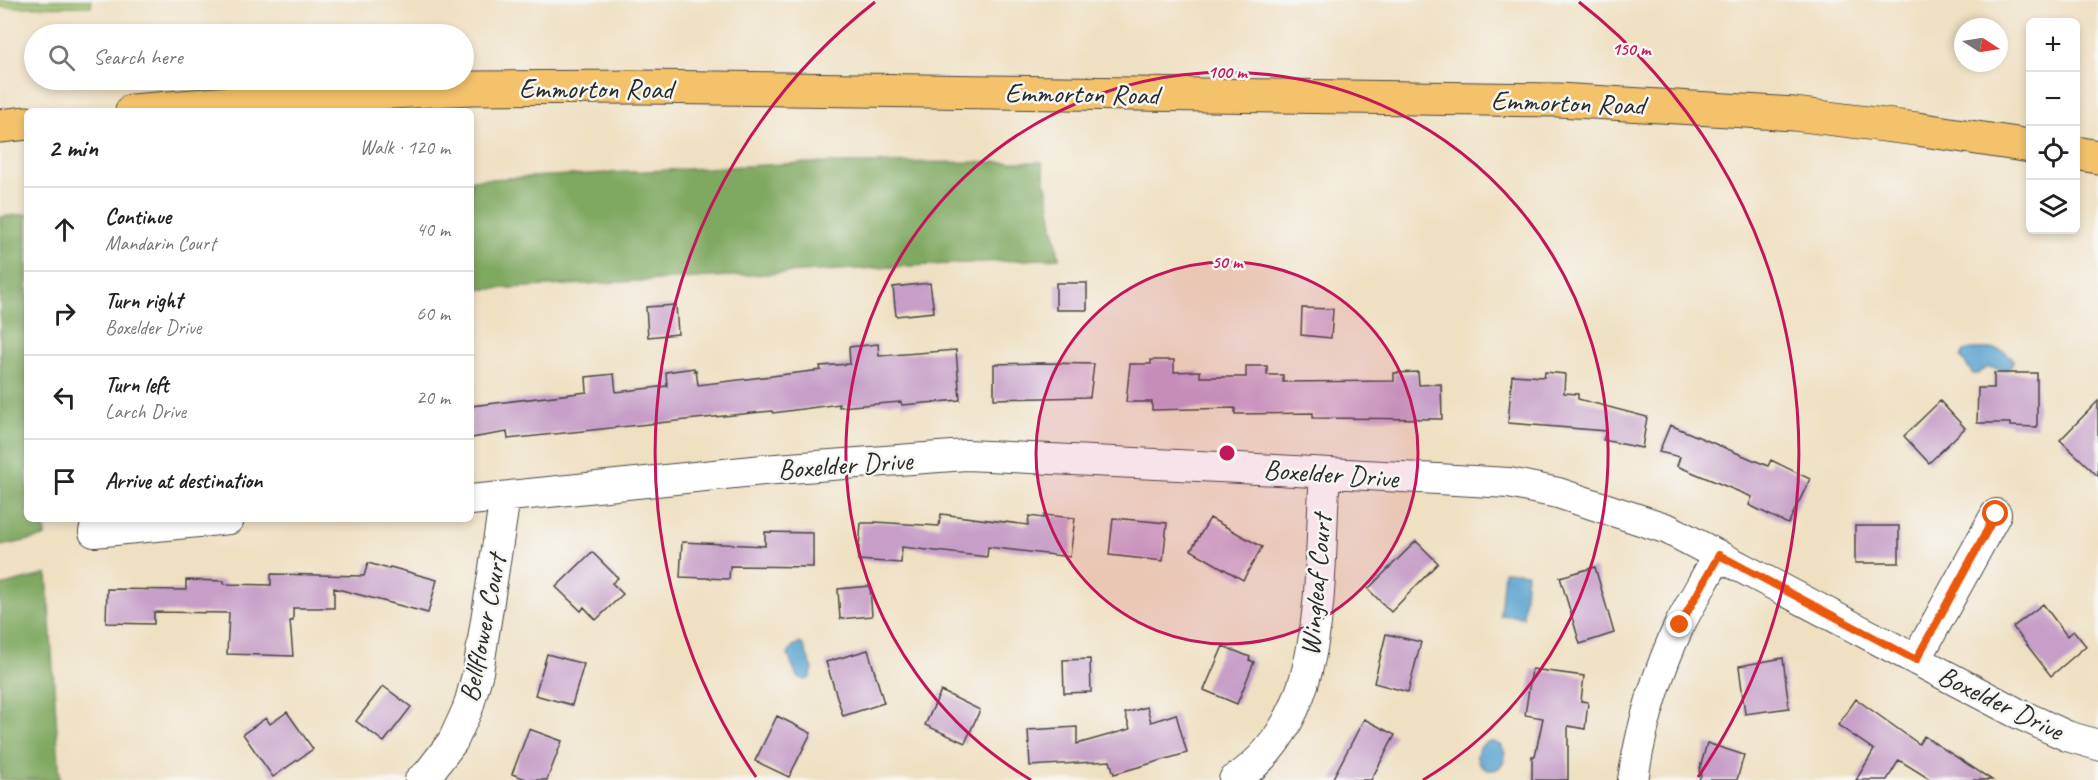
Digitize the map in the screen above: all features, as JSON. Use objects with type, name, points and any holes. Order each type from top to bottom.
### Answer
[{"type":"main road","name":"Emmorton Road","points":[[474,88],[642,87],[1546,100],[1794,114],[2026,145]]},
{"type":"main road","name":"Emmorton Road","points":[[169,108],[329,95],[440,90]]},
{"type":"main road","points":[[0,126],[24,123]]},
{"type":"main road","points":[[2080,154],[2098,157]]},
{"type":"street","name":"Boxelder Drive","points":[[474,500],[763,470],[966,455],[1509,483],[1558,493],[1668,529],[2015,712],[2067,736],[2098,745]]},
{"type":"street","name":"Wingleaf Court","points":[[1234,780],[1272,745],[1294,710],[1310,664],[1317,615],[1325,474]]},
{"type":"street","name":"Bellflower Court","points":[[420,780],[427,775],[453,741],[468,708],[478,672],[505,497]]},
{"type":"street","points":[[1916,660],[1996,514]]},
{"type":"street","points":[[94,532],[198,522]]},
{"type":"street","points":[[1633,780],[1638,742],[1654,692],[1680,625],[1719,555]]},
{"type":"green space","points":[[0,0],[91,0],[91,6],[0,7]]},
{"type":"green space","points":[[1042,162],[1059,258],[474,290],[474,180],[806,163]]},
{"type":"green space","points":[[24,214],[24,522],[44,522],[45,537],[0,546],[0,217]]},
{"type":"green space","points":[[47,574],[60,780],[0,780],[0,586]]},
{"type":"water","points":[[1971,349],[2005,352],[2013,359],[2013,362],[2006,370],[1988,367],[1973,374],[1961,357],[1964,351]]},
{"type":"water","points":[[1504,571],[1527,573],[1523,617],[1500,615]]},
{"type":"water","points":[[799,643],[803,645],[813,669],[810,678],[805,680],[797,677],[788,655],[792,647]]},
{"type":"water","points":[[1491,742],[1501,746],[1505,756],[1501,766],[1491,770],[1481,766],[1477,756],[1481,746]]},
{"type":"building","points":[[930,283],[934,312],[896,316],[893,287]]},
{"type":"building","points":[[1056,283],[1087,283],[1087,310],[1056,310]]},
{"type":"building","points":[[676,305],[678,334],[648,337],[646,307]]},
{"type":"building","points":[[1302,308],[1333,309],[1331,338],[1301,335]]},
{"type":"building","points":[[878,344],[879,356],[956,350],[960,400],[902,405],[901,402],[839,407],[839,404],[773,413],[772,411],[508,439],[507,432],[474,438],[474,406],[587,392],[586,377],[614,374],[616,392],[667,386],[666,372],[694,368],[698,385],[821,370],[820,366],[850,364],[849,347]]},
{"type":"building","points":[[1151,360],[1174,360],[1174,372],[1200,371],[1200,377],[1246,377],[1246,366],[1267,366],[1267,375],[1283,375],[1283,382],[1394,381],[1394,373],[1418,372],[1419,385],[1441,384],[1442,419],[1313,418],[1313,413],[1235,414],[1235,408],[1152,410],[1152,402],[1126,402],[1130,364],[1151,364]]},
{"type":"building","points":[[994,364],[1094,364],[1090,397],[994,399]]},
{"type":"building","points":[[1545,372],[1565,374],[1564,393],[1578,394],[1578,399],[1647,417],[1642,448],[1603,440],[1606,431],[1508,423],[1512,375],[1544,377]]},
{"type":"building","points":[[1994,373],[2037,373],[2037,427],[2010,426],[2010,423],[1977,423],[1978,388],[1994,388]]},
{"type":"building","points":[[1940,401],[1965,428],[1929,463],[1904,436]]},
{"type":"building","points":[[2098,401],[2098,476],[2060,440]]},
{"type":"building","points":[[1670,425],[1768,466],[1771,460],[1810,479],[1788,524],[1749,505],[1752,497],[1677,466],[1680,457],[1659,452]]},
{"type":"building","points":[[941,514],[1028,525],[1029,516],[1075,518],[1070,557],[988,547],[987,557],[902,547],[901,563],[858,560],[861,523],[939,526]]},
{"type":"building","points":[[1113,518],[1167,523],[1163,561],[1109,555]]},
{"type":"building","points":[[1210,518],[1262,547],[1243,580],[1191,550]]},
{"type":"building","points":[[1855,526],[1899,526],[1899,563],[1855,563]]},
{"type":"building","points":[[765,532],[813,533],[813,567],[730,566],[729,579],[680,577],[682,542],[765,546]]},
{"type":"building","points":[[1416,541],[1438,563],[1391,612],[1368,589]]},
{"type":"building","points":[[592,552],[618,578],[612,583],[623,594],[596,620],[584,607],[581,611],[556,587]]},
{"type":"building","points":[[368,563],[437,580],[428,613],[334,588],[334,608],[293,608],[293,621],[290,621],[293,656],[227,654],[229,613],[154,612],[154,624],[106,623],[107,589],[186,590],[186,580],[271,585],[271,574],[364,576]]},
{"type":"building","points":[[1595,567],[1614,633],[1580,644],[1560,577]]},
{"type":"building","points":[[870,586],[872,616],[840,619],[838,589]]},
{"type":"building","points":[[2043,604],[2067,636],[2074,631],[2086,646],[2051,676],[2013,627]]},
{"type":"building","points":[[1386,634],[1421,642],[1408,692],[1374,683]]},
{"type":"building","points":[[1223,646],[1250,657],[1249,660],[1254,662],[1237,704],[1204,690]]},
{"type":"building","points":[[868,650],[884,703],[843,716],[826,662]]},
{"type":"building","points":[[547,654],[584,664],[572,705],[535,695]]},
{"type":"building","points":[[1783,658],[1789,708],[1745,714],[1739,666]]},
{"type":"building","points":[[1090,659],[1091,692],[1064,693],[1063,660]]},
{"type":"building","points":[[1532,669],[1584,676],[1581,701],[1588,702],[1585,729],[1568,726],[1568,780],[1532,780],[1532,756],[1535,756],[1543,718],[1525,715]]},
{"type":"building","points":[[383,686],[411,707],[384,742],[356,721]]},
{"type":"building","points":[[941,691],[980,710],[965,743],[925,725]]},
{"type":"building","points":[[1856,699],[1919,744],[1924,736],[1992,780],[1931,780],[1899,760],[1887,780],[1856,780],[1874,750],[1838,725]]},
{"type":"building","points":[[1147,707],[1151,722],[1176,714],[1187,753],[1114,774],[1110,761],[1030,766],[1028,730],[1077,727],[1077,744],[1130,729],[1125,713]]},
{"type":"building","points":[[287,712],[313,749],[273,777],[243,734],[266,718],[270,724]]},
{"type":"building","points":[[777,716],[811,733],[789,777],[755,761]]},
{"type":"building","points":[[1364,719],[1395,735],[1371,780],[1332,780]]},
{"type":"building","points":[[529,729],[562,741],[547,780],[529,780],[512,774]]},
{"type":"building","points":[[1707,743],[1744,755],[1737,780],[1699,780]]},
{"type":"route","points":[[1680,625],[1719,555],[1916,660],[1996,514]]}]
